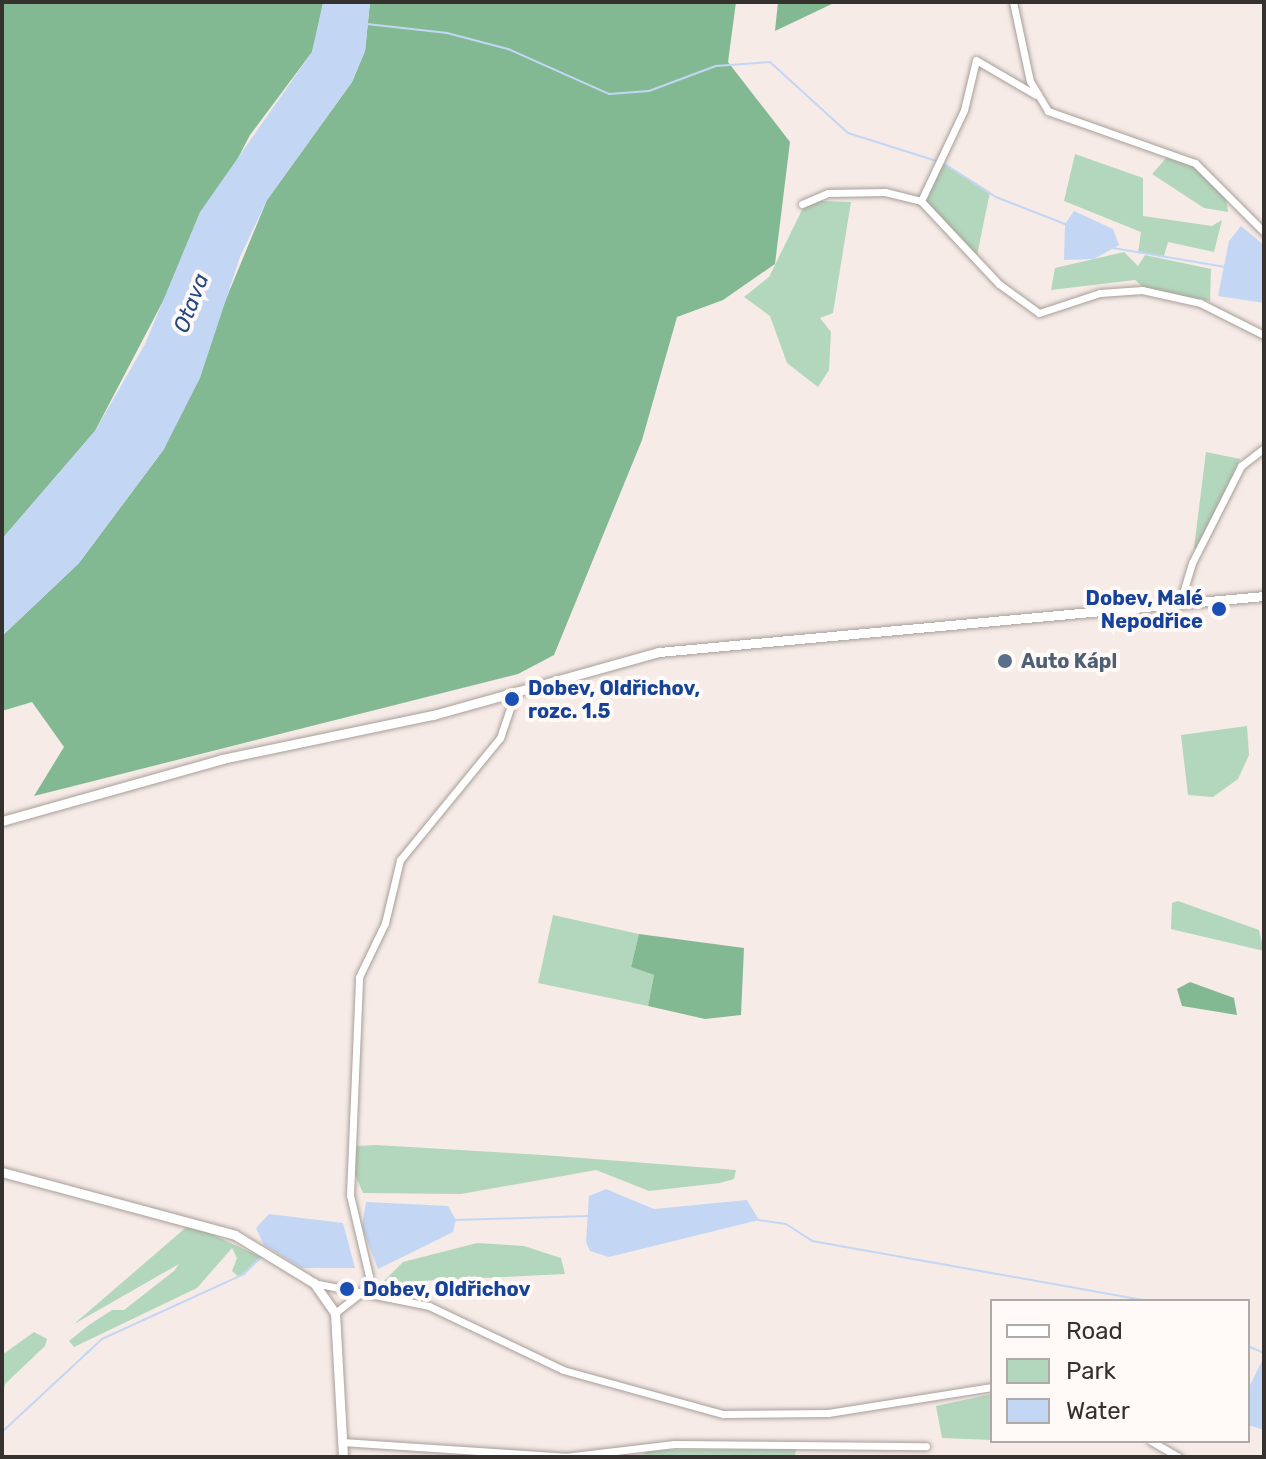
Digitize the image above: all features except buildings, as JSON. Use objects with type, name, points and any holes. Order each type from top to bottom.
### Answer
[{"type":"main road","points":[[2,821],[222,759],[516,691],[599,665],[739,640],[1264,596]]},
{"type":"main road","points":[[2,1172],[235,1235],[314,1283],[335,1313],[343,1457]]},
{"type":"street","points":[[1013,2],[1036,95]]},
{"type":"street","points":[[921,201],[960,121],[976,60],[1036,95],[1071,124],[1195,163],[1264,232]]},
{"type":"street","points":[[802,204],[828,193],[885,192],[921,201],[968,255],[1034,311],[1049,314],[1100,293],[1142,290],[1200,303],[1264,335]]},
{"type":"street","points":[[1180,603],[1192,563],[1241,466],[1264,448]]},
{"type":"street","points":[[335,1313],[366,1289],[369,1261],[350,1195],[359,977],[385,923],[400,860],[500,738],[516,691]]},
{"type":"street","points":[[314,1283],[366,1289],[429,1306],[563,1370],[723,1414],[828,1413],[990,1387]]},
{"type":"street","points":[[342,1442],[565,1457],[674,1444],[926,1446]]},
{"type":"street","points":[[1154,1443],[1179,1457]]},
{"type":"green space","points":[[2,2],[323,2],[323,10],[312,52],[250,135],[95,431],[2,539]]},
{"type":"green space","points":[[370,2],[736,2],[728,62],[790,142],[775,264],[723,300],[677,317],[642,440],[554,655],[518,674],[34,796],[64,747],[32,702],[2,711],[2,636],[79,563],[164,449],[267,200],[352,82],[365,51]]},
{"type":"green space","points":[[778,2],[836,2],[775,31]]},
{"type":"green space","points":[[1075,154],[1143,178],[1143,216],[1212,226],[1222,220],[1214,252],[1168,242],[1164,256],[1138,253],[1141,232],[1064,201]]},
{"type":"green space","points":[[1169,155],[1200,169],[1226,196],[1228,212],[1204,208],[1152,174]]},
{"type":"green space","points":[[944,163],[990,192],[976,260],[924,199]]},
{"type":"green space","points":[[821,201],[851,202],[833,313],[820,318],[831,332],[829,370],[818,387],[787,363],[770,316],[744,297],[769,277],[804,206]]},
{"type":"green space","points":[[1124,252],[1138,266],[1145,255],[1211,269],[1210,301],[1144,288],[1135,280],[1051,290],[1055,268]]},
{"type":"green space","points":[[1206,452],[1240,459],[1197,549],[1194,548]]},
{"type":"green space","points":[[1247,726],[1249,755],[1238,779],[1213,797],[1188,795],[1181,735]]},
{"type":"green space","points":[[1178,901],[1259,930],[1264,951],[1171,929],[1172,903]]},
{"type":"green space","points":[[553,915],[639,934],[631,967],[654,975],[648,1006],[538,983]]},
{"type":"green space","points":[[639,934],[744,948],[741,1015],[705,1019],[648,1006],[654,975],[631,967]]},
{"type":"green space","points":[[1190,982],[1234,998],[1237,1015],[1182,1006],[1177,989]]},
{"type":"green space","points":[[356,1146],[736,1170],[734,1179],[720,1183],[649,1191],[596,1170],[461,1194],[363,1193],[354,1172]]},
{"type":"green space","points":[[190,1224],[261,1257],[239,1277],[232,1271],[237,1258],[232,1248],[197,1288],[74,1347],[69,1341],[89,1325],[112,1310],[124,1310],[174,1271],[179,1264],[74,1324]]},
{"type":"green space","points":[[477,1243],[524,1246],[561,1258],[565,1274],[419,1281],[402,1290],[382,1283],[403,1262]]},
{"type":"green space","points":[[34,1332],[47,1339],[45,1346],[5,1384],[2,1398],[2,1355]]},
{"type":"green space","points":[[990,1394],[990,1440],[942,1438],[936,1406]]},
{"type":"green space","points":[[796,1449],[795,1457],[640,1457],[649,1450]]},
{"type":"water","name":"Otava","points":[[323,2],[370,2],[365,51],[352,82],[267,200],[240,257],[200,378],[164,449],[79,563],[2,636],[2,539],[95,431],[145,344],[200,212],[312,52]]},
{"type":"water","points":[[1074,211],[1113,229],[1119,245],[1094,259],[1064,260],[1065,224]]},
{"type":"water","points":[[1241,226],[1264,245],[1264,303],[1218,296],[1229,241]]},
{"type":"water","points":[[606,1189],[654,1209],[747,1200],[759,1220],[609,1257],[590,1251],[586,1242],[589,1196]]},
{"type":"water","points":[[366,1202],[448,1206],[456,1220],[453,1232],[378,1269],[362,1227]]},
{"type":"water","points":[[269,1214],[343,1223],[355,1268],[302,1268],[264,1245],[256,1228]]},
{"type":"water","points":[[1264,1357],[1264,1430],[1250,1426],[1250,1385]]},
{"type":"waterway","points":[[367,24],[447,33],[508,49],[609,94],[649,91],[716,66],[770,62],[848,133],[937,161]]},
{"type":"waterway","points":[[943,163],[996,197],[1065,224]]},
{"type":"waterway","points":[[1113,248],[1225,267]]},
{"type":"waterway","points":[[455,1220],[588,1216]]},
{"type":"waterway","points":[[758,1220],[786,1224],[812,1241],[1139,1299]]},
{"type":"waterway","points":[[2,1432],[102,1339],[244,1274],[262,1256]]},
{"type":"waterway","points":[[1250,1347],[1264,1353]]},
{"type":"place","name":"Dobev, Malé Nepodřice","points":[[1219,609]]},
{"type":"place","name":"Auto Kápl","points":[[1005,661]]},
{"type":"place","name":"Dobev, Oldřichov, rozc. 1.5","points":[[512,699]]},
{"type":"place","name":"Dobev, Oldřichov","points":[[347,1289]]}]
